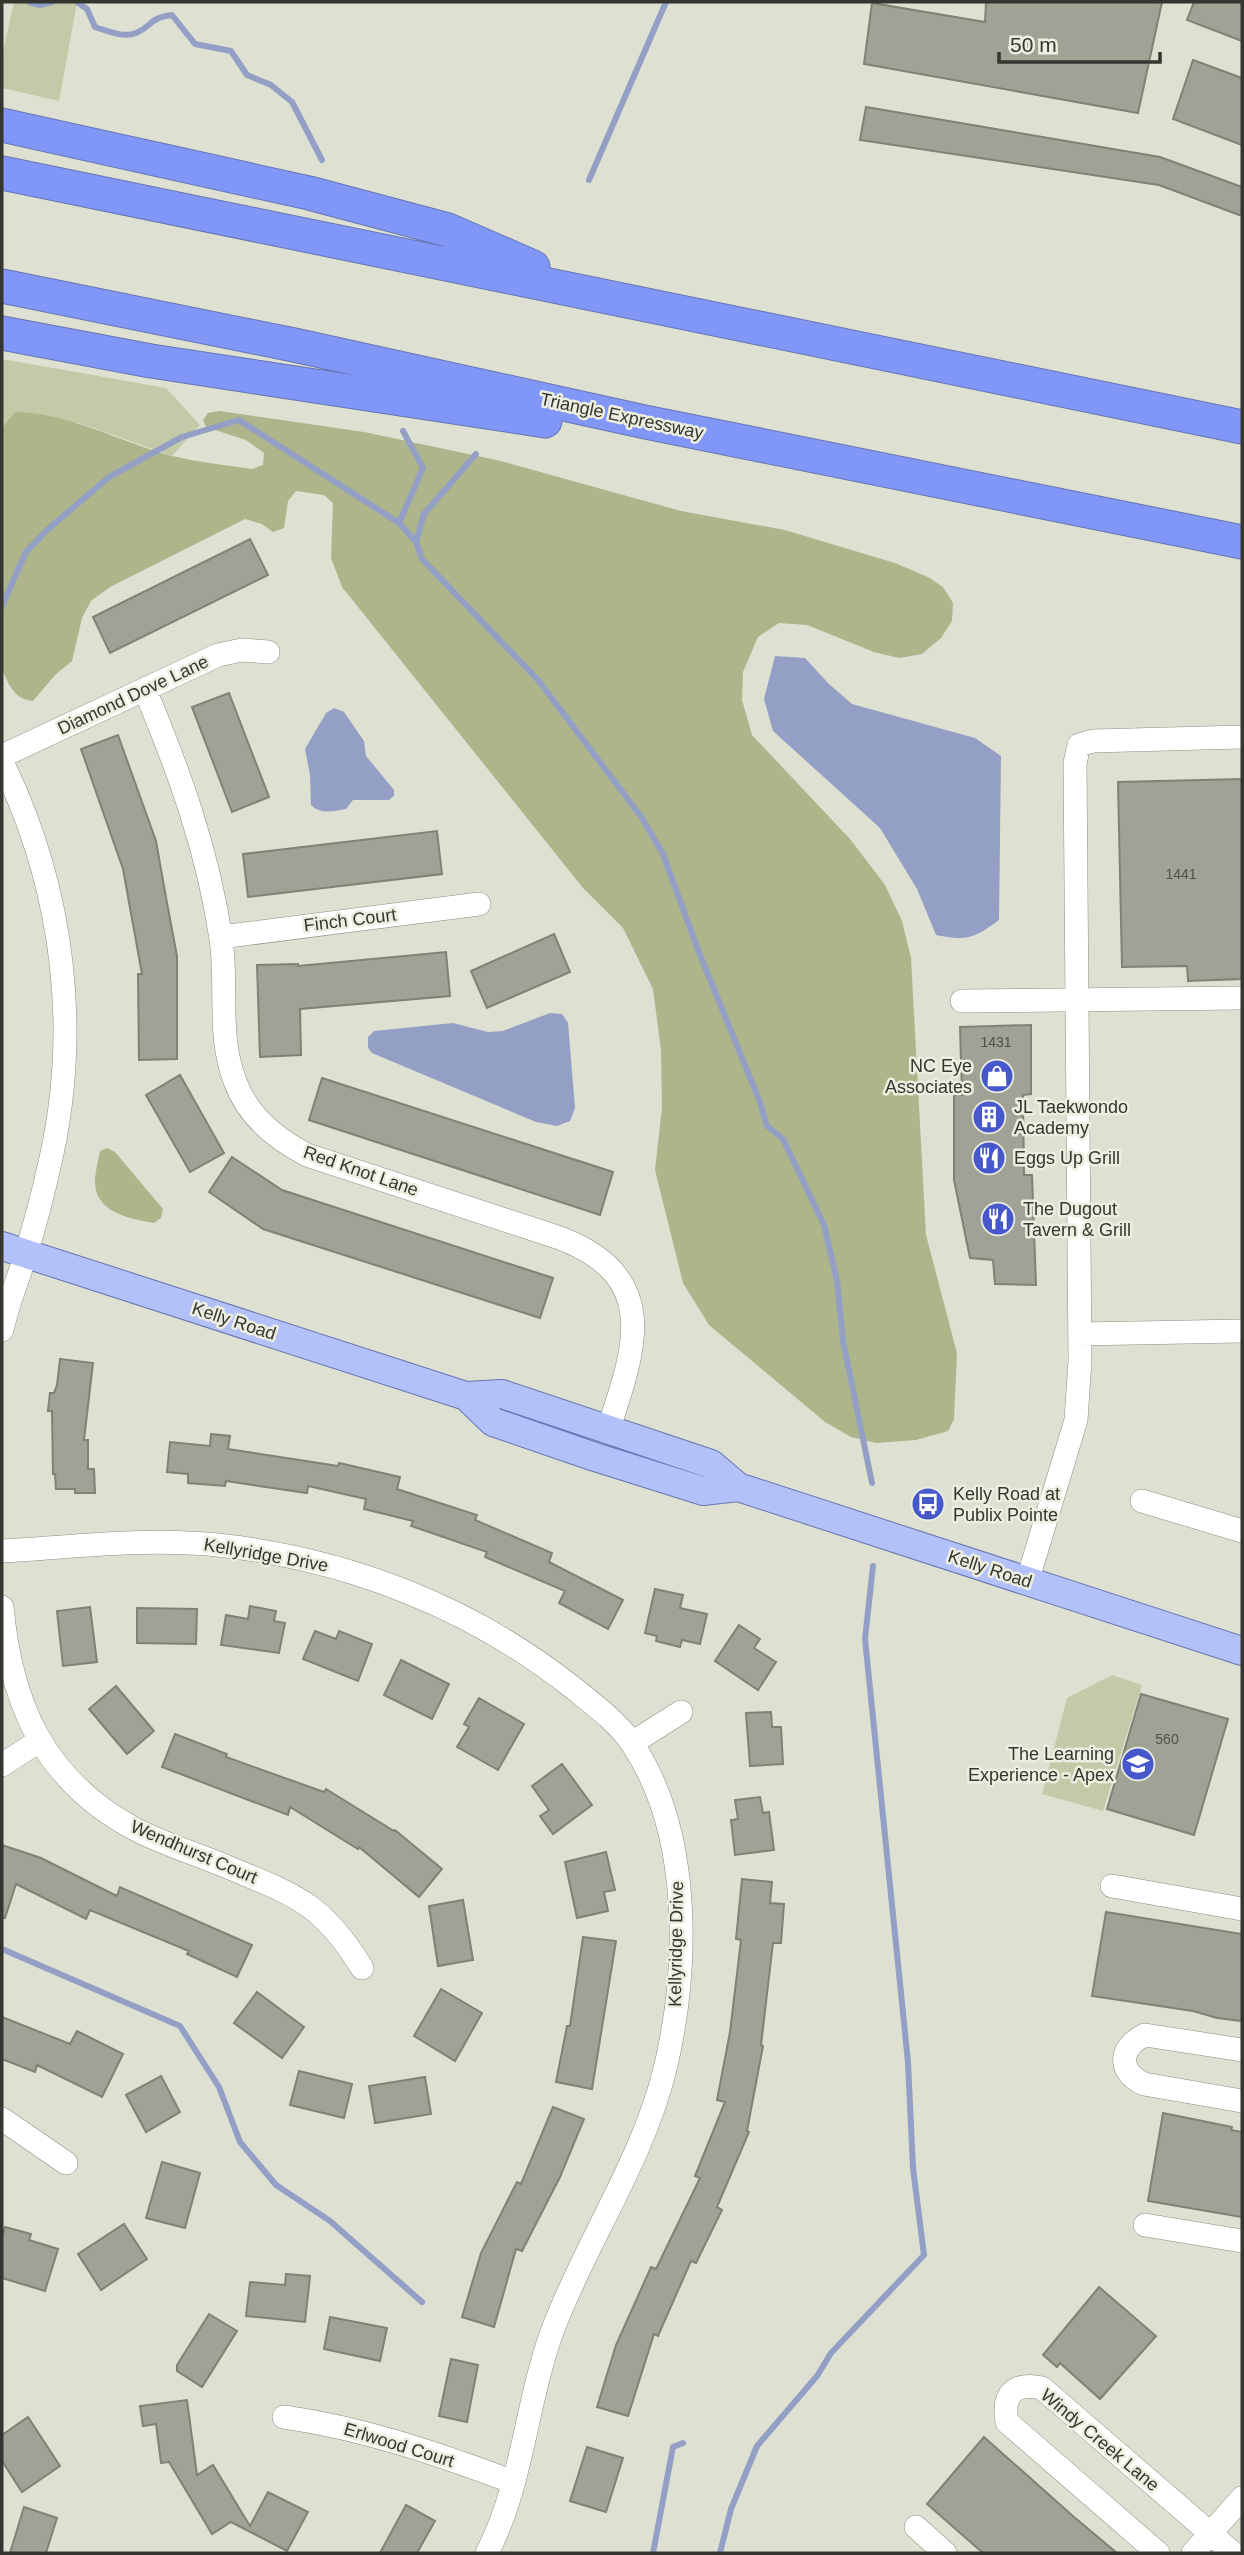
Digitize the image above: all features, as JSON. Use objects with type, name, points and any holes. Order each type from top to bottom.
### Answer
[{"type":"highway","points":[[2,125],[271,184],[448,230],[593,293]]},
{"type":"highway","points":[[2,173],[1242,427]]},
{"type":"highway","name":"Triangle Expressway","points":[[2,286],[293,345],[645,422],[1242,542]]},
{"type":"highway","points":[[2,332],[151,362],[585,428],[645,422]]},
{"type":"main road","name":"Kelly Road","points":[[14,1250],[466,1396],[502,1394],[711,1464],[738,1487],[1242,1651]]},
{"type":"main road","name":"Kelly Road","points":[[466,1396],[493,1422],[595,1457],[703,1491],[738,1487]]},
{"type":"street","name":"Diamond Dove Lane","points":[[2,756],[218,655],[242,650],[268,652]]},
{"type":"street","name":"Red Knot Lane","points":[[145,690],[172,753],[198,827],[221,937],[225,1046],[235,1082],[245,1102],[258,1119],[281,1140],[323,1160],[569,1241],[598,1256],[613,1271],[629,1301],[634,1338],[608,1430]]},
{"type":"street","points":[[1027,1582],[1076,1420],[1080,1361],[1075,763],[1079,745],[1093,741],[1242,737]]},
{"type":"street","points":[[2,762],[21,803],[44,871],[60,941],[66,1033],[63,1093],[48,1171],[14,1250],[10,1296],[2,1330]]},
{"type":"street","name":"Finch Court","points":[[221,937],[479,904]]},
{"type":"street","points":[[962,1001],[1242,999]]},
{"type":"street","points":[[1080,1334],[1242,1331]]},
{"type":"street","points":[[1143,1501],[1242,1531]]},
{"type":"street","name":"Kellyridge Drive","points":[[2,1552],[127,1542],[181,1542],[261,1551],[350,1571],[403,1589],[452,1611],[537,1660],[599,1709],[632,1743],[660,1802],[678,1876],[679,1984],[673,2028],[665,2069],[639,2148],[592,2241],[553,2329],[513,2482],[494,2540],[487,2553]]},
{"type":"street","name":"Wendhurst Court","points":[[2,1607],[8,1654],[17,1692],[39,1741],[58,1767],[118,1819],[135,1829],[274,1886],[314,1908],[344,1939],[362,1968]]},
{"type":"street","points":[[632,1743],[681,1712]]},
{"type":"street","points":[[2,1765],[39,1741]]},
{"type":"street","points":[[1112,1886],[1242,1909]]},
{"type":"street","points":[[1242,2050],[1145,2035],[1130,2044],[1124,2063],[1134,2080],[1144,2084],[1242,2101]]},
{"type":"street","points":[[2,2119],[66,2163]]},
{"type":"street","points":[[1145,2225],[1242,2241]]},
{"type":"street","name":"Windy Creek Lane","points":[[1158,2553],[1007,2422],[1005,2405],[1008,2396],[1015,2390],[1030,2386],[1042,2388],[1233,2553]]},
{"type":"street","name":"Erlwood Court","points":[[284,2417],[324,2423],[396,2443],[513,2482]]},
{"type":"street","points":[[1193,2553],[1242,2498]]},
{"type":"street","points":[[916,2527],[945,2553]]},
{"type":"green space","points":[[14,2],[77,2],[59,101],[2,88],[2,56]]},
{"type":"green space","points":[[2,359],[166,388],[200,425],[172,456],[79,423],[2,428]]},
{"type":"green space","points":[[219,411],[364,432],[501,461],[681,511],[785,530],[895,563],[928,577],[943,587],[953,603],[952,621],[941,638],[922,654],[899,658],[874,652],[807,625],[779,623],[758,637],[743,672],[742,700],[752,735],[850,839],[885,885],[902,921],[911,958],[926,1235],[957,1353],[954,1419],[948,1431],[916,1440],[876,1443],[851,1437],[825,1422],[709,1325],[683,1283],[655,1170],[662,1108],[661,1050],[653,989],[623,928],[583,888],[342,587],[331,558],[333,503],[324,495],[296,491],[288,501],[284,528],[273,532],[262,524],[245,519],[110,587],[91,601],[82,618],[72,661],[55,675],[33,701],[21,698],[13,691],[2,670],[2,428],[15,412],[36,414],[56,417],[172,456],[252,469],[263,465],[264,453],[246,440],[206,427],[203,420],[208,413]]},
{"type":"green space","points":[[107,1148],[115,1152],[163,1209],[161,1218],[154,1223],[116,1213],[101,1201],[95,1183],[100,1151]]},
{"type":"green space","points":[[1112,1675],[1142,1685],[1103,1811],[1042,1794],[1067,1698]]},
{"type":"water","points":[[775,656],[805,658],[852,704],[975,738],[1001,756],[999,920],[969,937],[936,935],[917,889],[880,828],[773,731],[764,699]]},
{"type":"water","points":[[334,708],[344,712],[364,741],[366,756],[394,790],[394,796],[389,800],[353,800],[346,809],[332,811],[319,810],[311,805],[310,775],[305,749],[326,713]]},
{"type":"water","points":[[550,1013],[562,1014],[568,1023],[575,1108],[570,1121],[557,1126],[536,1122],[372,1053],[368,1048],[368,1037],[374,1031],[453,1023],[488,1032],[503,1031]]},
{"type":"building","points":[[986,2],[1162,2],[1138,113],[864,64],[872,3],[985,22]]},
{"type":"building","points":[[1194,2],[1242,2],[1242,41],[1187,20]]},
{"type":"building","points":[[1193,60],[1242,78],[1242,145],[1173,119]]},
{"type":"building","points":[[866,107],[1160,157],[1242,187],[1242,216],[1159,185],[860,140]]},
{"type":"building","points":[[250,539],[268,575],[110,653],[93,617]]},
{"type":"building","points":[[229,693],[269,797],[232,812],[192,707]]},
{"type":"building","points":[[118,735],[156,841],[177,956],[177,1059],[139,1060],[138,974],[142,974],[123,869],[81,749]]},
{"type":"building","points":[[1242,779],[1242,979],[1188,981],[1187,966],[1122,967],[1118,782]]},
{"type":"building","points":[[437,831],[442,874],[248,897],[243,854]]},
{"type":"building","points":[[554,934],[570,972],[487,1008],[471,971]]},
{"type":"building","points":[[446,952],[450,996],[300,1009],[301,1055],[260,1057],[257,965],[298,966]]},
{"type":"building","points":[[1031,1025],[1031,1094],[1023,1095],[1024,1175],[1032,1175],[1036,1285],[995,1284],[993,1260],[970,1258],[954,1180],[954,1095],[962,1095],[960,1027]]},
{"type":"building","points":[[180,1075],[224,1153],[190,1172],[146,1095]]},
{"type":"building","points":[[322,1078],[613,1172],[600,1215],[309,1120]]},
{"type":"building","points":[[232,1157],[282,1190],[553,1278],[540,1318],[263,1229],[209,1192]]},
{"type":"building","points":[[60,1359],[93,1363],[84,1440],[88,1440],[88,1469],[94,1469],[95,1493],[56,1489],[53,1474],[52,1411],[48,1411],[50,1393],[54,1393],[57,1385]]},
{"type":"building","points":[[211,1434],[230,1436],[228,1449],[338,1466],[339,1463],[400,1477],[397,1489],[477,1515],[475,1520],[552,1553],[549,1562],[623,1600],[608,1629],[559,1603],[565,1591],[485,1557],[487,1552],[411,1526],[413,1521],[364,1509],[366,1499],[308,1486],[307,1493],[226,1481],[225,1486],[188,1483],[188,1474],[167,1472],[170,1442],[210,1446]]},
{"type":"building","points":[[655,1589],[683,1595],[680,1608],[707,1614],[700,1644],[682,1640],[680,1647],[656,1641],[657,1636],[645,1633]]},
{"type":"building","points":[[250,1606],[276,1611],[274,1621],[285,1623],[279,1653],[221,1645],[226,1615],[248,1619]]},
{"type":"building","points":[[90,1607],[97,1662],[63,1666],[57,1611]]},
{"type":"building","points":[[137,1608],[197,1609],[196,1644],[137,1643]]},
{"type":"building","points":[[739,1625],[760,1639],[754,1648],[776,1662],[758,1690],[715,1661]]},
{"type":"building","points":[[315,1631],[336,1639],[339,1631],[372,1644],[358,1681],[303,1659]]},
{"type":"building","points":[[401,1660],[449,1684],[432,1719],[384,1695]]},
{"type":"building","points":[[116,1686],[154,1731],[127,1754],[89,1709]]},
{"type":"building","points":[[1141,1694],[1228,1719],[1194,1835],[1107,1809]]},
{"type":"building","points":[[479,1698],[524,1724],[498,1770],[457,1747],[469,1727],[464,1724]]},
{"type":"building","points":[[771,1712],[772,1727],[781,1727],[783,1764],[750,1766],[746,1713]]},
{"type":"building","points":[[175,1734],[227,1754],[226,1757],[324,1792],[326,1789],[395,1830],[442,1869],[419,1897],[359,1847],[358,1849],[290,1807],[288,1815],[162,1767]]},
{"type":"building","points":[[562,1764],[592,1805],[553,1834],[540,1816],[549,1810],[532,1786]]},
{"type":"building","points":[[760,1797],[763,1813],[769,1812],[774,1850],[735,1855],[731,1820],[738,1819],[735,1800]]},
{"type":"building","points":[[2,1845],[41,1858],[117,1896],[120,1887],[252,1945],[237,1977],[187,1954],[189,1951],[90,1910],[86,1919],[16,1884],[5,1918],[2,1918]]},
{"type":"building","points":[[606,1852],[615,1890],[604,1892],[608,1911],[577,1918],[565,1862]]},
{"type":"building","points":[[742,1879],[772,1882],[770,1903],[784,1904],[781,1943],[773,1943],[763,2046],[747,2131],[749,2132],[717,2207],[722,2210],[696,2263],[691,2261],[658,2336],[654,2334],[628,2416],[597,2407],[616,2345],[651,2267],[656,2269],[700,2178],[695,2176],[725,2102],[717,2100],[730,2032],[741,1940],[736,1939]]},
{"type":"building","points":[[463,1900],[473,1960],[438,1966],[429,1906]]},
{"type":"building","points":[[1106,1912],[1242,1934],[1242,2021],[1092,1996]]},
{"type":"building","points":[[583,1937],[616,1941],[592,2089],[556,2082],[567,2026],[570,2026]]},
{"type":"building","points":[[441,1989],[482,2013],[455,2061],[414,2036]]},
{"type":"building","points":[[257,1992],[304,2027],[282,2058],[234,2023]]},
{"type":"building","points":[[2,2017],[70,2044],[77,2031],[123,2054],[102,2097],[37,2065],[35,2072],[2,2059]]},
{"type":"building","points":[[299,2071],[352,2084],[344,2118],[290,2105]]},
{"type":"building","points":[[161,2076],[180,2112],[146,2132],[126,2095]]},
{"type":"building","points":[[425,2077],[431,2114],[375,2123],[369,2086]]},
{"type":"building","points":[[553,2107],[584,2119],[560,2177],[522,2251],[516,2249],[494,2327],[462,2317],[481,2253],[517,2182],[521,2184]]},
{"type":"building","points":[[1163,2113],[1232,2127],[1231,2130],[1242,2132],[1242,2217],[1148,2201]]},
{"type":"building","points":[[162,2162],[200,2173],[185,2228],[146,2218]]},
{"type":"building","points":[[124,2224],[147,2259],[101,2290],[78,2254]]},
{"type":"building","points":[[5,2227],[31,2234],[29,2240],[58,2249],[45,2291],[2,2278],[2,2237]]},
{"type":"building","points":[[286,2274],[310,2276],[305,2322],[246,2316],[250,2282],[285,2285]]},
{"type":"building","points":[[1099,2287],[1156,2336],[1100,2399],[1060,2363],[1057,2367],[1043,2355]]},
{"type":"building","points":[[209,2314],[237,2331],[202,2387],[177,2371],[177,2365]]},
{"type":"building","points":[[330,2317],[387,2328],[380,2361],[324,2349]]},
{"type":"building","points":[[451,2359],[478,2365],[467,2422],[439,2416]]},
{"type":"building","points":[[187,2400],[197,2475],[213,2465],[250,2526],[268,2492],[308,2512],[287,2551],[231,2522],[212,2534],[169,2462],[161,2463],[156,2424],[143,2426],[140,2406]]},
{"type":"building","points":[[28,2417],[60,2466],[22,2492],[2,2461],[2,2435]]},
{"type":"building","points":[[984,2437],[1117,2553],[983,2553],[927,2504]]},
{"type":"building","points":[[587,2447],[623,2458],[606,2512],[570,2501]]},
{"type":"building","points":[[406,2505],[435,2521],[417,2553],[380,2553]]},
{"type":"building","points":[[24,2507],[57,2518],[46,2553],[10,2553]]},
{"type":"waterway","points":[[29,2],[40,5],[52,2]]},
{"type":"waterway","points":[[77,2],[87,9],[95,27],[131,34],[141,31],[154,20],[172,15],[195,44],[231,51],[247,75],[271,85],[292,102],[322,160]]},
{"type":"waterway","points":[[589,180],[666,2]]},
{"type":"waterway","points":[[2,606],[26,552],[47,530],[109,477],[182,437],[239,420],[399,523]]},
{"type":"waterway","points":[[403,431],[423,468],[399,523],[416,542],[422,559],[538,680],[642,818],[663,854],[767,1126],[783,1139],[824,1225],[837,1281],[843,1341],[872,1483]]},
{"type":"waterway","points":[[416,542],[424,514],[476,454]]},
{"type":"waterway","points":[[720,2553],[731,2509],[757,2446],[817,2376],[831,2353],[924,2255],[913,2168],[908,2062],[865,1639],[873,1566]]},
{"type":"waterway","points":[[2,1949],[180,2026],[219,2087],[240,2142],[276,2185],[330,2221],[422,2302]]},
{"type":"waterway","points":[[653,2553],[673,2447],[683,2443]]},
{"type":"place","name":"NC Eye Associates","points":[[997,1076]]},
{"type":"place","name":"JL Taekwondo Academy","points":[[989,1117]]},
{"type":"place","name":"Eggs Up Grill","points":[[989,1158]]},
{"type":"place","name":"The Dugout Tavern & Grill","points":[[998,1219]]},
{"type":"place","name":"Kelly Road at Publix Pointe","points":[[928,1504]]},
{"type":"place","name":"The Learning Experience - Apex","points":[[1138,1764]]}]
